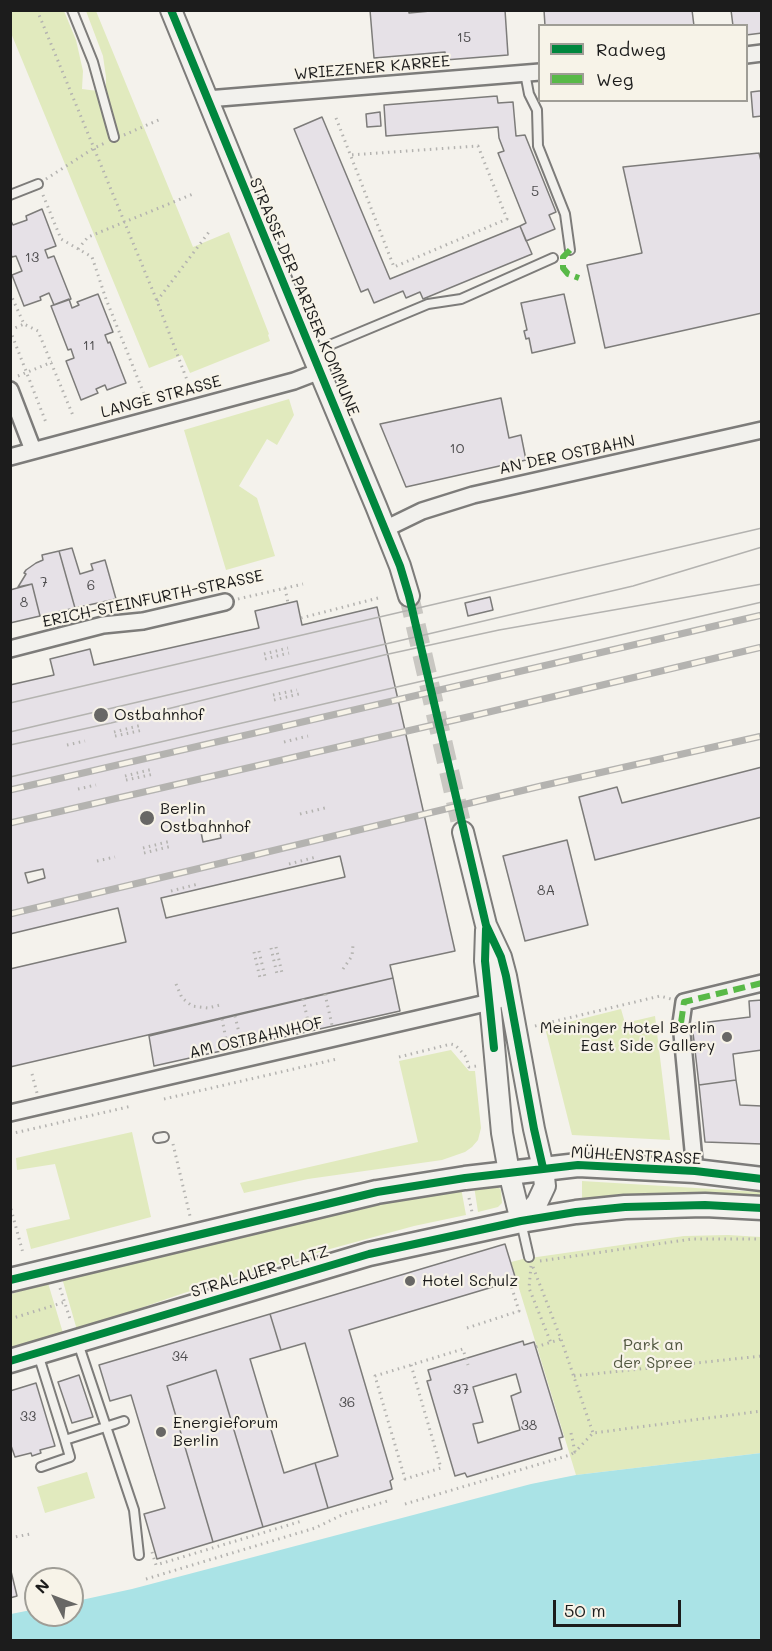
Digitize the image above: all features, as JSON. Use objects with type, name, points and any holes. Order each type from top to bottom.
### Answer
[{"type":"main road","name":"MÜHLENSTRASSE","points":[[509,1172],[578,1165],[694,1171],[762,1179]]},
{"type":"main road","points":[[10,1280],[377,1192],[509,1172]]},
{"type":"main road","points":[[521,1221],[625,1207],[705,1205],[762,1208]]},
{"type":"main road","name":"STRALAUER PLATZ","points":[[10,1361],[369,1254],[521,1221]]},
{"type":"street","name":"STRASSE DER PARISER KOMMUNE","points":[[171,10],[385,529],[409,596]]},
{"type":"street","name":"WRIEZENER KARREE","points":[[207,99],[532,72]]},
{"type":"street","name":"LANGE STRASSE","points":[[10,457],[288,382],[316,362]]},
{"type":"street","points":[[10,390],[33,450]]},
{"type":"street","name":"AN DER OSTBAHN","points":[[385,529],[422,511],[473,495],[762,430]]},
{"type":"street","name":"ERICH-STEINFURTH-STRASSE","points":[[10,649],[103,625],[143,621],[225,602]]},
{"type":"street","points":[[463,832],[486,925],[501,957],[543,1168],[545,1186],[537,1203],[521,1221]]},
{"type":"street","points":[[486,925],[484,961],[502,1133],[521,1221]]},
{"type":"street","points":[[694,1171],[681,1023],[684,1002],[762,984]]},
{"type":"street","name":"AM OSTBAHNHOF","points":[[10,1113],[509,998]]},
{"type":"lane","points":[[72,10],[93,62],[113,138]]},
{"type":"lane","points":[[532,72],[528,94],[537,110],[538,146],[565,214],[570,250]]},
{"type":"lane","points":[[10,195],[38,184]]},
{"type":"lane","points":[[316,362],[428,304],[460,299],[553,258]]},
{"type":"lane","points":[[521,1221],[531,1259]]},
{"type":"lane","points":[[77,1341],[134,1510],[139,1555]]},
{"type":"lane","points":[[37,1353],[70,1457],[41,1467]]},
{"type":"lane","points":[[65,1440],[124,1421]]},
{"type":"path","points":[[37,10],[157,301],[187,380]]},
{"type":"path","points":[[336,118],[350,155],[394,267],[507,219],[478,146],[350,155]]},
{"type":"path","points":[[123,135],[161,119]]},
{"type":"path","points":[[113,138],[38,184],[61,239],[93,257],[106,299],[144,394]]},
{"type":"path","points":[[78,249],[88,237],[193,194]]},
{"type":"path","points":[[157,301],[209,232]]},
{"type":"path","points":[[10,293],[24,324],[38,330],[74,418]]},
{"type":"path","points":[[24,324],[10,330],[46,425]]},
{"type":"path","points":[[10,379],[52,362]]},
{"type":"path","points":[[285,588],[288,603]]},
{"type":"path","points":[[301,618],[382,597]]},
{"type":"path","points":[[264,654],[288,648]]},
{"type":"path","points":[[265,659],[289,653]]},
{"type":"path","points":[[273,695],[297,690]]},
{"type":"path","points":[[274,700],[298,694]]},
{"type":"path","points":[[115,734],[142,727]]},
{"type":"path","points":[[284,742],[308,736]]},
{"type":"path","points":[[67,745],[86,741]]},
{"type":"path","points":[[126,778],[153,771]]},
{"type":"path","points":[[78,789],[96,784]]},
{"type":"path","points":[[300,814],[325,808]]},
{"type":"path","points":[[144,850],[171,844]]},
{"type":"path","points":[[97,861],[115,857]]},
{"type":"path","points":[[289,864],[316,857]]},
{"type":"path","points":[[171,891],[198,884]]},
{"type":"path","points":[[343,969],[352,956],[353,945]]},
{"type":"path","points":[[275,948],[280,965]]},
{"type":"path","points":[[275,948],[282,973]]},
{"type":"path","points":[[275,948],[278,974]]},
{"type":"path","points":[[259,951],[265,977]]},
{"type":"path","points":[[258,970],[254,952],[260,978]]},
{"type":"path","points":[[176,984],[182,998],[192,1006],[208,1008],[220,1005]]},
{"type":"path","points":[[325,994],[336,1038]]},
{"type":"path","points":[[535,1026],[660,996],[684,1002]]},
{"type":"path","points":[[303,999],[313,1043]]},
{"type":"path","points":[[235,1016],[237,1060]]},
{"type":"path","points":[[222,1019],[237,1060]]},
{"type":"path","points":[[399,1057],[451,1044],[460,1050],[469,1067],[479,1066]]},
{"type":"path","points":[[164,1099],[337,1059]]},
{"type":"path","points":[[10,1134],[132,1106]]},
{"type":"path","points":[[164,1136],[191,1221]]},
{"type":"path","points":[[469,1196],[472,1214]]},
{"type":"path","points":[[11,1209],[23,1253]]},
{"type":"path","points":[[531,1259],[692,1239],[762,1239]]},
{"type":"path","points":[[531,1259],[593,1433]]},
{"type":"path","points":[[531,1259],[530,1288],[551,1343]]},
{"type":"path","points":[[54,1269],[77,1341]]},
{"type":"path","points":[[467,1328],[519,1311],[510,1282]]},
{"type":"path","points":[[10,1319],[65,1302]]},
{"type":"path","points":[[536,1347],[561,1339]]},
{"type":"path","points":[[411,1365],[441,1468],[405,1479],[375,1376],[411,1365],[464,1349],[468,1365]]},
{"type":"path","points":[[574,1376],[762,1356]]},
{"type":"path","points":[[405,1504],[570,1455],[593,1433],[762,1411]]},
{"type":"path","points":[[571,1433],[575,1452]]},
{"type":"path","points":[[146,1579],[315,1528],[344,1514],[391,1500]]},
{"type":"path","points":[[150,1547],[156,1565],[302,1521]]},
{"type":"path","points":[[10,1538],[30,1534]]},
{"type":"green space","points":[[10,11],[64,11],[76,40],[83,71],[82,89],[106,92],[103,56],[86,11],[96,11],[193,247],[229,232],[270,341],[190,373],[182,355],[149,368],[11,33]]},
{"type":"green space","points":[[289,399],[294,415],[277,445],[267,439],[239,486],[257,498],[275,556],[226,570],[184,430]]},
{"type":"green space","points":[[621,1009],[625,1023],[655,1016],[670,1140],[572,1135],[545,1028]]},
{"type":"green space","points":[[451,1050],[469,1071],[475,1071],[481,1128],[478,1140],[465,1152],[442,1160],[308,1179],[244,1193],[240,1183],[418,1142],[399,1061]]},
{"type":"green space","points":[[132,1132],[151,1217],[31,1249],[26,1229],[70,1219],[55,1164],[17,1170],[16,1158]]},
{"type":"green space","points":[[582,1181],[761,1192],[761,1200],[582,1203]]},
{"type":"green space","points":[[474,1186],[497,1186],[501,1190],[502,1203],[498,1207],[478,1212]]},
{"type":"green space","points":[[461,1188],[466,1215],[414,1226],[330,1249],[184,1293],[77,1330],[62,1278],[409,1196]]},
{"type":"green space","name":"Park an der Spree","points":[[684,1236],[761,1237],[761,1453],[576,1475],[511,1262]]},
{"type":"green space","points":[[48,1283],[63,1333],[11,1348],[11,1294]]},
{"type":"green space","points":[[87,1472],[95,1498],[45,1513],[37,1487]]},
{"type":"water","points":[[761,1453],[761,1640],[11,1640],[11,1614],[24,1611],[24,1627],[84,1627],[84,1599],[132,1589],[531,1484],[576,1475]]},
{"type":"building","points":[[370,10],[409,10],[409,13],[441,10],[505,10],[508,55],[445,60],[445,52],[374,58]]},
{"type":"building","points":[[544,10],[692,10],[694,24],[545,24]]},
{"type":"building","points":[[731,10],[762,10],[762,33],[748,35],[748,24],[733,24]]},
{"type":"building","points":[[762,91],[762,116],[753,117],[751,92]]},
{"type":"building","points":[[497,96],[498,103],[513,102],[516,136],[525,135],[556,212],[549,215],[555,229],[526,241],[520,226],[526,223],[498,153],[504,151],[498,127],[386,136],[384,105]]},
{"type":"building","points":[[380,112],[381,126],[367,127],[366,114]]},
{"type":"building","points":[[322,117],[390,279],[520,226],[532,254],[423,299],[420,292],[406,298],[403,291],[374,303],[368,289],[361,292],[294,129]]},
{"type":"building","points":[[759,153],[762,165],[762,313],[605,348],[587,265],[642,253],[623,167]]},
{"type":"building","points":[[42,209],[56,246],[45,250],[48,258],[54,256],[71,299],[54,305],[49,293],[40,297],[41,300],[24,306],[12,275],[22,271],[16,256],[12,257],[10,252],[10,219],[13,225],[27,220],[26,216]]},
{"type":"building","points":[[98,294],[113,332],[105,335],[126,383],[107,390],[105,385],[96,389],[98,393],[81,400],[66,361],[74,358],[71,349],[68,350],[51,306],[69,299],[72,308],[79,305],[77,302]]},
{"type":"building","points":[[564,294],[575,343],[532,353],[529,338],[526,339],[524,331],[527,330],[521,303]]},
{"type":"building","points":[[501,398],[509,438],[521,435],[526,460],[406,487],[380,424]]},
{"type":"building","points":[[72,548],[80,574],[93,570],[91,564],[105,560],[116,599],[75,608],[59,551]]},
{"type":"building","points":[[59,551],[75,608],[40,616],[32,584],[18,587],[26,570],[43,560],[42,555]]},
{"type":"building","points":[[32,584],[40,616],[10,623],[10,590]]},
{"type":"building","points":[[490,597],[493,610],[468,616],[465,603]]},
{"type":"building","name":"Berlin Ostbahnhof","points":[[297,601],[302,625],[377,607],[455,951],[390,965],[393,978],[10,1067],[10,969],[126,942],[118,908],[10,934],[10,685],[54,675],[50,659],[90,649],[94,665],[259,628],[255,611]],"holes":[[[340,856],[345,877],[166,918],[161,898]]]},
{"type":"building","points":[[762,767],[762,817],[595,860],[579,797],[617,787],[622,803]]},
{"type":"building","points":[[219,828],[221,838],[203,842],[201,832]]},
{"type":"building","points":[[567,840],[588,925],[525,941],[503,856]]},
{"type":"building","points":[[43,869],[45,878],[28,883],[25,873]]},
{"type":"building","points":[[393,978],[400,1011],[154,1066],[149,1036]]},
{"type":"building","name":"Meininger Hotel Berlin East Side Gallery","points":[[762,1000],[762,1050],[733,1054],[736,1080],[699,1085],[692,1024],[750,1017],[749,1001]]},
{"type":"building","points":[[736,1080],[740,1105],[762,1106],[762,1144],[705,1142],[699,1085]]},
{"type":"building","points":[[505,1244],[516,1280],[349,1330],[393,1479],[390,1481],[392,1489],[328,1508],[315,1463],[338,1456],[305,1343],[281,1350],[270,1314]]},
{"type":"building","name":"Energieforum Berlin","points":[[270,1314],[281,1350],[250,1359],[284,1473],[315,1463],[328,1508],[263,1527],[216,1370],[167,1386],[213,1542],[157,1559],[144,1514],[165,1508],[131,1395],[110,1401],[99,1365]]},
{"type":"building","points":[[523,1341],[524,1345],[534,1342],[563,1437],[559,1438],[562,1449],[467,1477],[465,1473],[455,1476],[427,1381],[431,1380],[428,1370]],"holes":[[[516,1374],[521,1392],[511,1396],[520,1430],[478,1443],[473,1424],[483,1422],[473,1387]]]},
{"type":"building","points":[[216,1370],[263,1527],[213,1542],[167,1386]]},
{"type":"building","points":[[79,1375],[93,1417],[72,1423],[58,1382]]},
{"type":"building","points":[[36,1383],[55,1446],[40,1450],[41,1453],[32,1456],[31,1453],[15,1457],[10,1443],[10,1391]]},
{"type":"building","points":[[10,1567],[17,1596],[10,1598]]},
{"type":"tunnel","points":[[409,596],[463,832]]},
{"type":"tram line","points":[[10,703],[762,528]]},
{"type":"tram line","points":[[10,732],[633,586],[762,547]]},
{"type":"tram line","points":[[10,745],[111,723],[384,655],[499,630],[762,584]]},
{"type":"tram line","points":[[10,777],[762,602]]},
{"type":"railway","points":[[10,790],[762,615]]},
{"type":"railway","points":[[10,823],[762,647]]},
{"type":"railway","points":[[10,914],[541,786],[762,736]]},
{"type":"marked path","points":[[570,250],[563,257],[563,268],[568,274],[579,278]]},
{"type":"marked path","points":[[681,1023],[684,1002],[762,983]]},
{"type":"cycle path","points":[[171,10],[400,566],[486,925],[501,957],[506,976],[543,1168]]},
{"type":"cycle path","points":[[486,929],[485,961],[494,1048]]},
{"type":"cycle path","points":[[10,1280],[377,1192],[465,1178],[578,1165],[695,1171],[762,1179]]},
{"type":"cycle path","points":[[10,1361],[369,1254],[521,1221],[625,1207],[705,1205],[762,1208]]},
{"type":"place","name":"Ostbahnhof","points":[[101,715]]},
{"type":"place","name":"Berlin Ostbahnhof","points":[[147,818]]},
{"type":"place","name":"Meininger Hotel Berlin East Side Gallery","points":[[727,1037]]},
{"type":"place","name":"Hotel Schulz","points":[[410,1281]]},
{"type":"place","name":"Energieforum Berlin","points":[[161,1432]]}]
